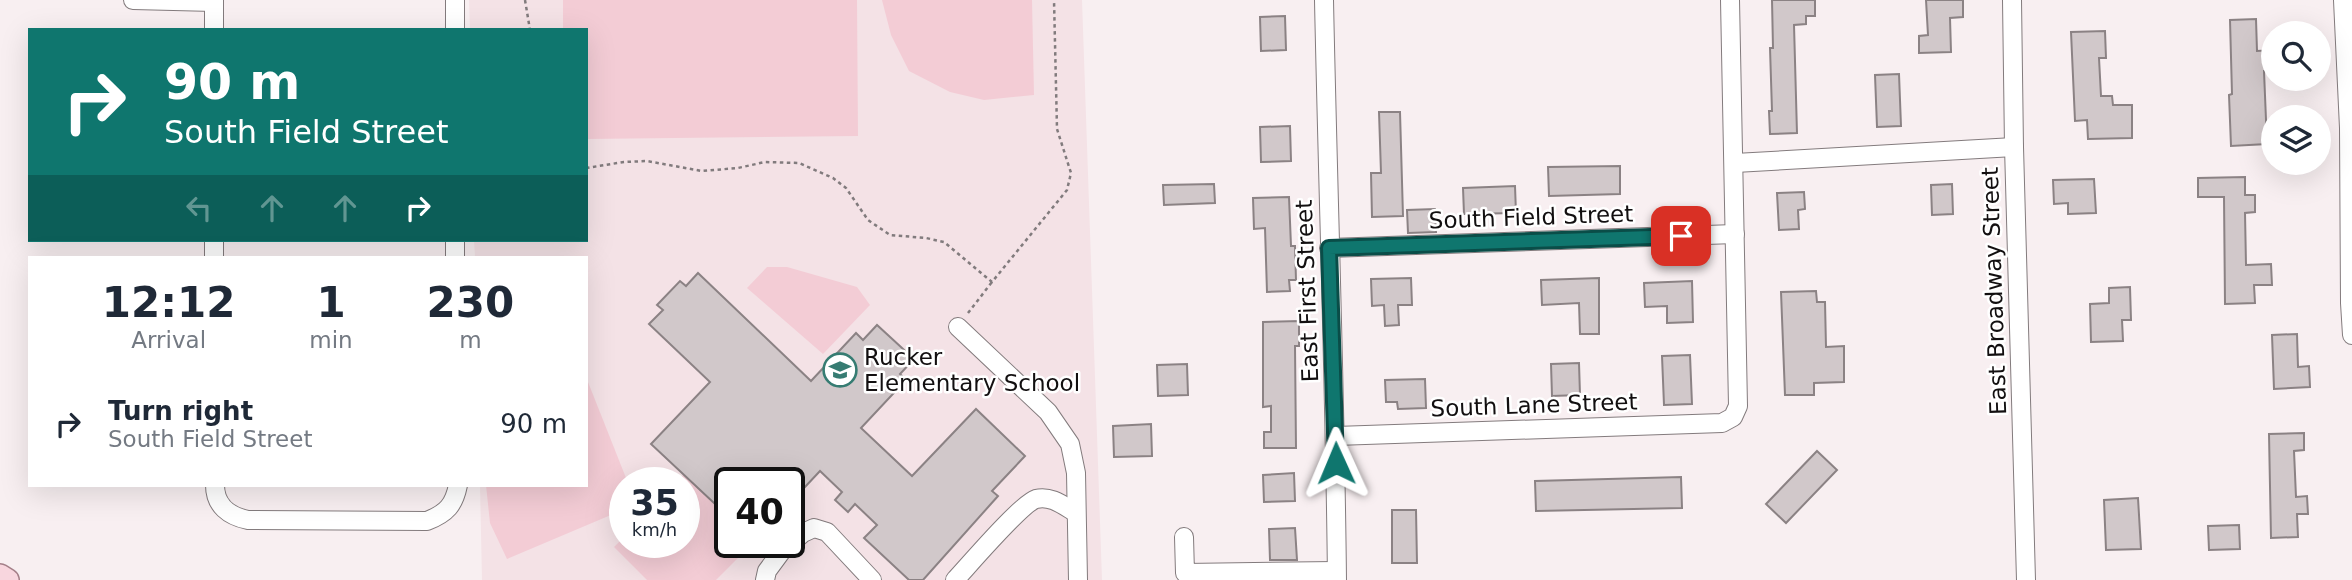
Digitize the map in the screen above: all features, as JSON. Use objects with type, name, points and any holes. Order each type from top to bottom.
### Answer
[{"type":"main road","points":[[0,575],[8,580]]},
{"type":"street","points":[[133,0],[214,1],[214,28]]},
{"type":"street","points":[[455,0],[455,28]]},
{"type":"street","name":"East First Street","points":[[1324,0],[1336,436],[1336,576]]},
{"type":"street","points":[[1730,0],[1735,234]]},
{"type":"street","name":"East Broadway Street","points":[[2012,0],[2026,580]]},
{"type":"street","points":[[2343,0],[2349,128],[2352,335]]},
{"type":"street","points":[[1735,163],[2014,148]]},
{"type":"street","name":"South Field Street","points":[[1329,248],[1735,234]]},
{"type":"street","name":"South Lane Street","points":[[1336,436],[1722,423],[1733,417],[1738,406],[1735,234]]},
{"type":"street","points":[[958,327],[1048,412],[1070,444],[1076,473],[1078,580]]},
{"type":"street","points":[[215,487],[227,514],[247,520],[427,521],[448,511],[457,487]]},
{"type":"street","points":[[955,580],[990,542],[1035,500],[1051,498],[1076,513]]},
{"type":"street","points":[[765,580],[767,571],[781,552],[803,533],[814,528],[827,532],[872,580]]},
{"type":"street","points":[[1184,537],[1185,573],[1336,576]]},
{"type":"path","points":[[525,0],[530,28]]},
{"type":"path","points":[[958,327],[1067,190],[1071,173],[1057,129],[1054,0]]},
{"type":"path","points":[[588,168],[647,161],[702,171],[765,162],[799,163],[833,178],[846,188],[868,220],[890,235],[926,237],[944,242],[992,282]]},
{"type":"shaded area","name":"Rucker Elementary School","points":[[469,0],[1082,0],[1102,580],[482,580],[480,487],[588,487],[588,256],[475,256],[474,242],[588,242],[588,28],[470,28]]},
{"type":"shaded area","points":[[563,0],[857,0],[858,136],[588,139],[588,28],[563,28]]},
{"type":"shaded area","points":[[882,0],[1032,0],[1034,95],[984,100],[950,92],[909,71],[891,35]]},
{"type":"shaded area","points":[[767,267],[787,267],[857,287],[870,305],[823,354],[747,288]]},
{"type":"shaded area","points":[[588,382],[622,467],[609,467],[609,516],[507,559],[490,523],[486,487],[588,487]]},
{"type":"shaded area","points":[[700,489],[714,503],[714,558],[738,558],[716,580],[647,580],[625,558],[700,558]]},
{"type":"building","points":[[1772,0],[1815,0],[1815,16],[1806,16],[1806,24],[1794,25],[1797,133],[1770,134]]},
{"type":"building","points":[[1926,0],[1963,0],[1963,17],[1950,18],[1951,52],[1919,53],[1919,36],[1928,35]]},
{"type":"building","points":[[1285,16],[1286,50],[1261,51],[1260,17]]},
{"type":"building","points":[[2256,19],[2257,51],[2261,51],[2261,91],[2265,91],[2265,105],[2261,105],[2261,144],[2231,146],[2230,20]]},
{"type":"building","points":[[2105,31],[2106,58],[2099,58],[2101,96],[2112,96],[2113,105],[2132,105],[2132,138],[2088,139],[2087,120],[2075,121],[2071,32]]},
{"type":"building","points":[[1899,74],[1901,126],[1877,127],[1875,75]]},
{"type":"building","points":[[1379,112],[1400,112],[1403,216],[1372,217],[1371,173],[1381,173]]},
{"type":"building","points":[[1290,126],[1291,161],[1261,162],[1260,127]]},
{"type":"building","points":[[1620,166],[1620,194],[1549,196],[1548,167]]},
{"type":"building","points":[[2245,177],[2245,195],[2255,195],[2255,212],[2245,213],[2246,265],[2271,264],[2272,285],[2254,285],[2255,303],[2225,304],[2224,197],[2198,197],[2198,178]]},
{"type":"building","points":[[2094,179],[2096,213],[2068,214],[2068,203],[2054,204],[2053,180]]},
{"type":"building","points":[[1214,184],[1215,203],[1164,205],[1163,185]]},
{"type":"building","points":[[1952,184],[1953,214],[1932,215],[1931,185]]},
{"type":"building","points":[[1515,186],[1516,213],[1464,214],[1463,188]]},
{"type":"building","points":[[1804,192],[1805,209],[1798,210],[1799,229],[1779,230],[1777,193]]},
{"type":"building","points":[[1289,197],[1291,246],[1295,246],[1296,280],[1289,280],[1290,291],[1267,292],[1265,228],[1254,229],[1253,198]]},
{"type":"building","points":[[1435,209],[1436,232],[1408,233],[1407,210]]},
{"type":"building","points":[[698,273],[811,381],[856,333],[863,340],[877,325],[914,359],[900,374],[906,380],[861,428],[912,476],[976,409],[1025,456],[992,491],[998,496],[923,580],[909,580],[864,538],[877,525],[855,504],[848,512],[835,500],[842,492],[820,471],[805,487],[805,467],[714,467],[714,503],[700,490],[700,467],[676,467],[651,444],[710,382],[649,324],[663,310],[657,305],[680,281],[686,286]]},
{"type":"building","points":[[1411,278],[1412,305],[1398,305],[1399,325],[1385,326],[1384,305],[1372,306],[1371,279]]},
{"type":"building","points":[[1599,278],[1599,334],[1580,334],[1579,303],[1542,305],[1541,280]]},
{"type":"building","points":[[1692,281],[1693,322],[1667,323],[1667,306],[1645,307],[1644,283]]},
{"type":"building","points":[[2130,287],[2131,320],[2122,320],[2123,341],[2091,342],[2090,304],[2109,303],[2109,288]]},
{"type":"building","points":[[1816,291],[1817,302],[1825,302],[1826,347],[1844,346],[1844,382],[1814,383],[1814,395],[1785,395],[1781,292]]},
{"type":"building","points":[[1299,321],[1299,346],[1295,346],[1296,448],[1264,448],[1264,432],[1271,432],[1271,406],[1263,407],[1263,322]]},
{"type":"building","points":[[2297,334],[2298,367],[2309,366],[2310,387],[2274,389],[2272,335]]},
{"type":"building","points":[[1690,355],[1692,404],[1664,405],[1662,356]]},
{"type":"building","points":[[1579,363],[1580,395],[1552,396],[1551,364]]},
{"type":"building","points":[[1187,364],[1188,395],[1158,396],[1157,365]]},
{"type":"building","points":[[1425,379],[1426,408],[1398,409],[1397,402],[1386,402],[1385,380]]},
{"type":"building","points":[[1151,424],[1152,456],[1114,457],[1113,426]]},
{"type":"building","points":[[2304,433],[2304,450],[2294,451],[2296,497],[2307,496],[2308,514],[2297,514],[2298,537],[2271,538],[2269,434]]},
{"type":"building","points":[[1817,451],[1837,470],[1786,523],[1766,504]]},
{"type":"building","points":[[1294,473],[1295,501],[1264,502],[1263,475]]},
{"type":"building","points":[[1681,477],[1682,508],[1536,511],[1535,481]]},
{"type":"building","points":[[2138,498],[2141,549],[2106,550],[2104,500]]},
{"type":"building","points":[[1392,510],[1416,510],[1417,563],[1392,563]]},
{"type":"building","points":[[2239,525],[2240,549],[2209,550],[2208,526]]},
{"type":"building","points":[[1295,528],[1297,560],[1270,560],[1269,529]]},
{"type":"place","name":"Rucker Elementary School","points":[[840,370]]},
{"type":"route","points":[[1336,463],[1329,248],[1681,236]]}]
